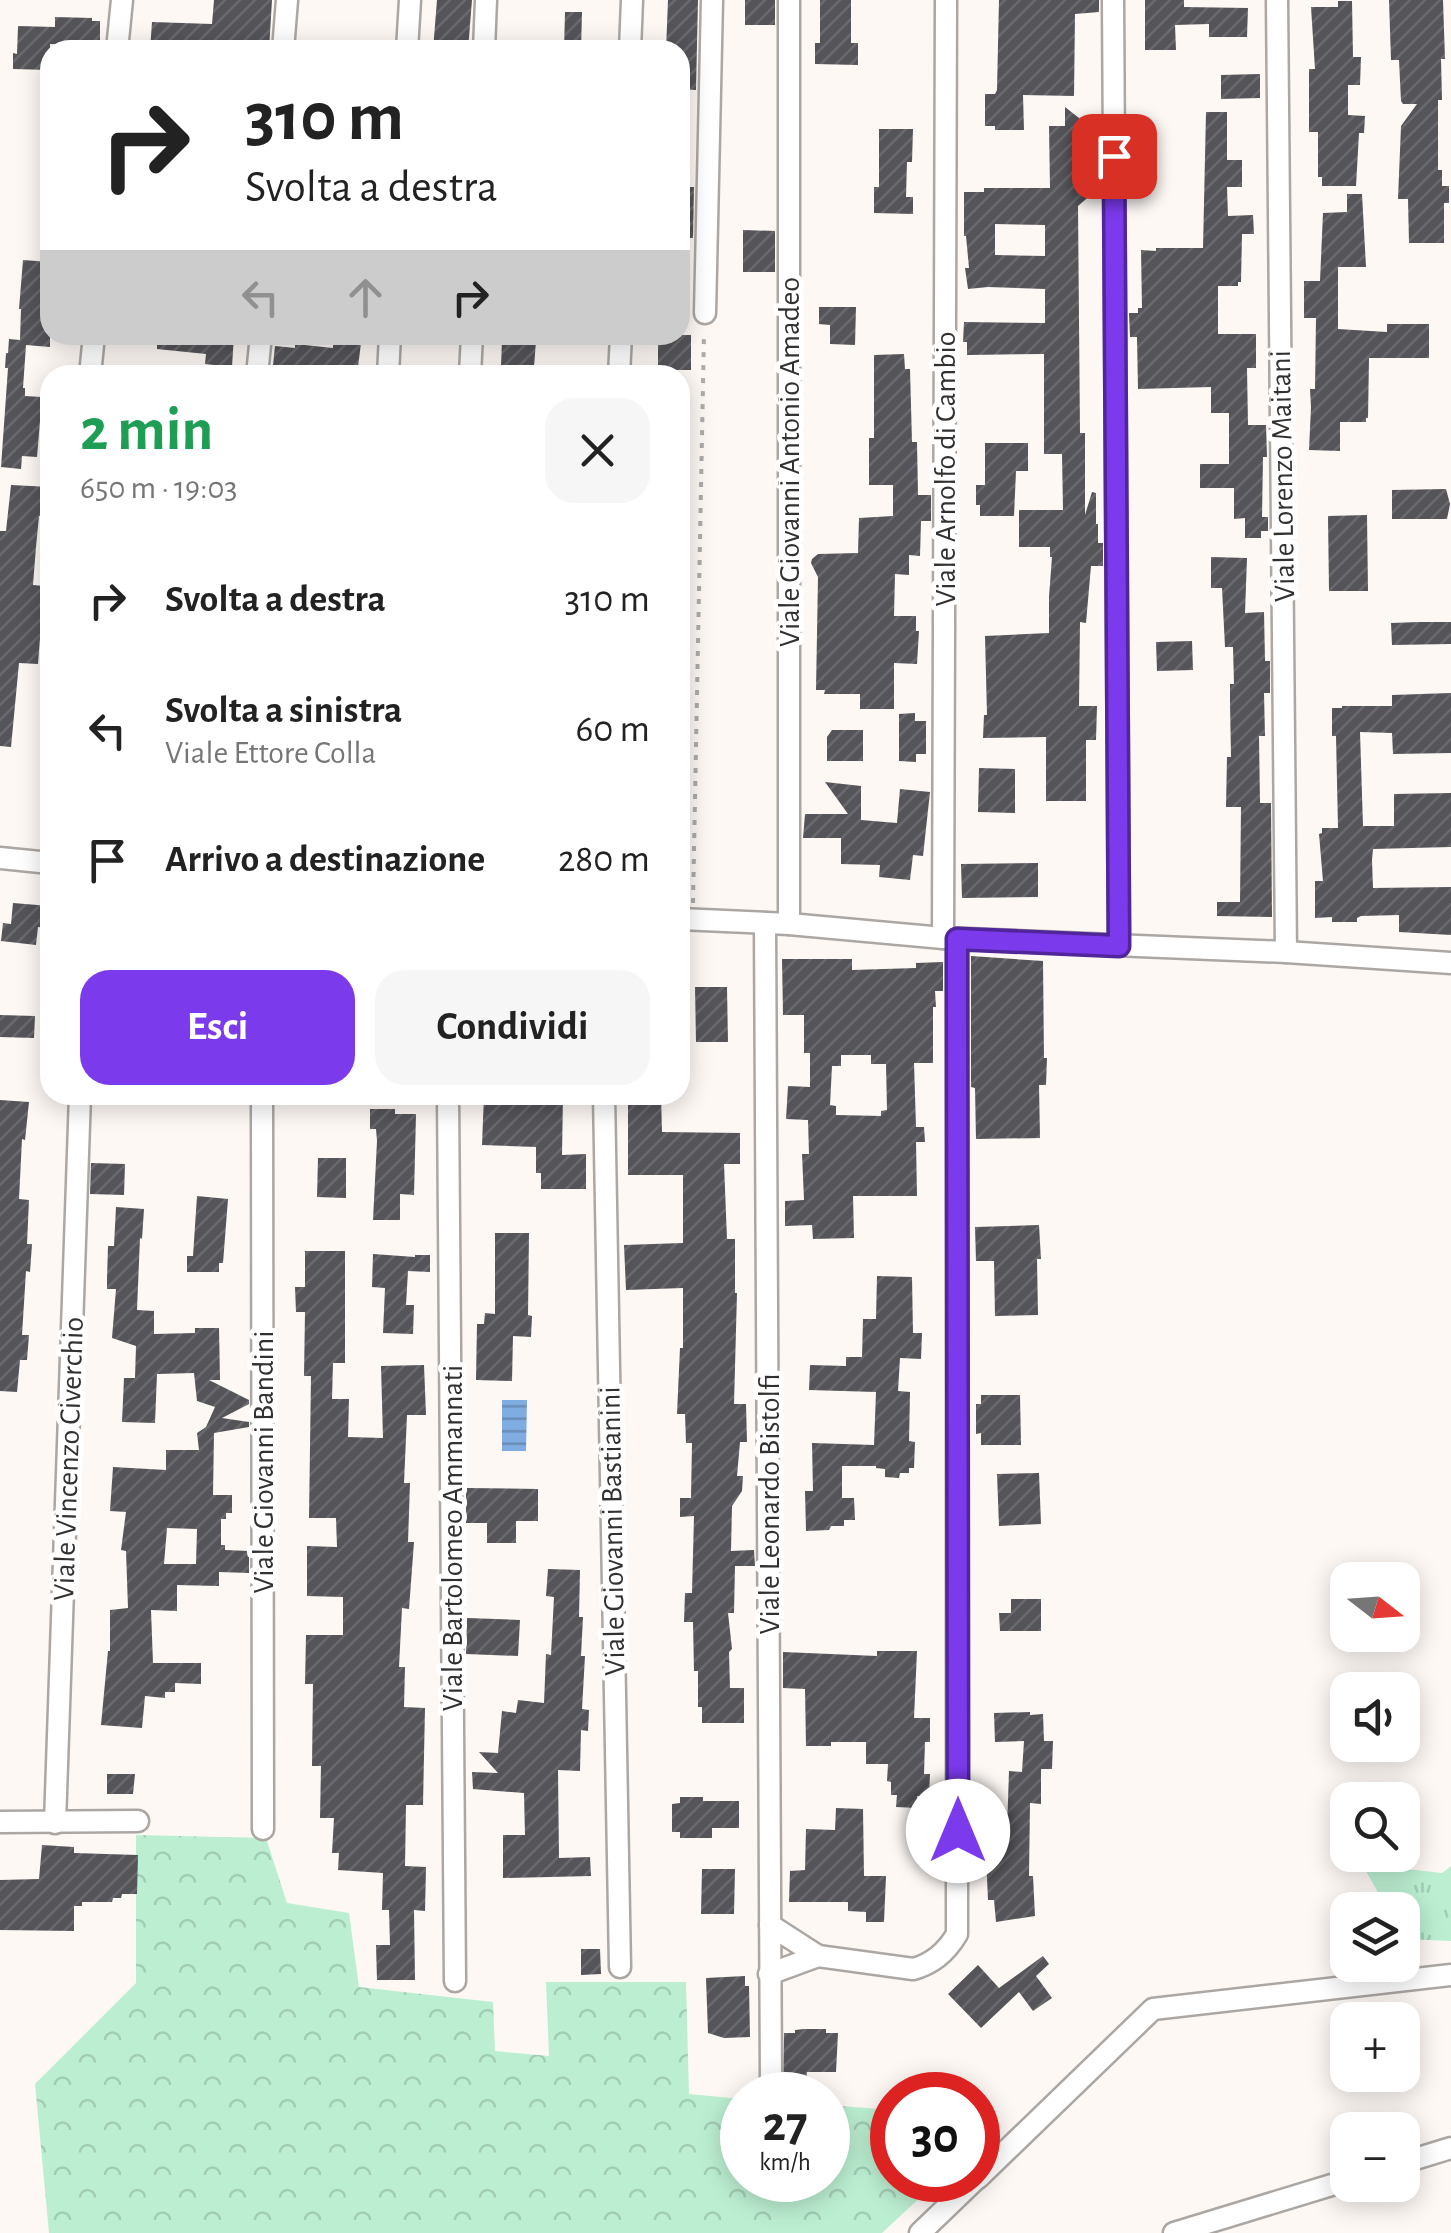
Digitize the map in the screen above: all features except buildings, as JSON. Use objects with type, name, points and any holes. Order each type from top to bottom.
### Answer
[{"type":"street","points":[[118,40],[122,0]]},
{"type":"street","points":[[284,40],[287,0]]},
{"type":"street","points":[[408,40],[410,0]]},
{"type":"street","points":[[484,40],[486,0]]},
{"type":"street","points":[[630,40],[632,0]]},
{"type":"street","points":[[704,313],[712,0]]},
{"type":"street","name":"Viale Giovanni Antonio Amadeo","points":[[789,0],[790,924]]},
{"type":"street","name":"Viale Arnolfo di Cambio","points":[[818,1956],[913,1968],[926,1965],[949,1947],[957,1934],[946,0]]},
{"type":"street","points":[[1113,0],[1119,946]]},
{"type":"street","name":"Viale Lorenzo Maitani","points":[[1278,0],[1286,952]]},
{"type":"street","points":[[0,858],[40,862]]},
{"type":"street","points":[[690,920],[790,924],[950,938],[1451,963]]},
{"type":"street","name":"Viale Leonardo Bistolfi","points":[[765,923],[771,2072]]},
{"type":"street","name":"Viale Vincenzo Civerchio","points":[[55,1823],[80,1105]]},
{"type":"street","name":"Viale Giovanni Bandini","points":[[262,1105],[263,1829]]},
{"type":"street","name":"Viale Bartolomeo Ammannati","points":[[448,1105],[455,1981]]},
{"type":"street","name":"Viale Giovanni Bastianini","points":[[604,1105],[620,1967]]},
{"type":"street","points":[[0,1822],[138,1821]]},
{"type":"street","points":[[770,1925],[818,1956]]},
{"type":"street","points":[[769,1974],[818,1956]]},
{"type":"street","points":[[1000,2156],[1153,2009],[1451,1974]]},
{"type":"street","points":[[1420,2158],[1451,2149]]},
{"type":"street","points":[[1174,2233],[1330,2185]]},
{"type":"street","points":[[920,2233],[952,2202]]},
{"type":"path","points":[[690,785],[704,313]]},
{"type":"green space","points":[[136,1835],[266,1838],[287,1903],[349,1913],[359,1987],[493,2002],[495,2051],[549,2056],[546,1982],[686,1982],[689,2094],[720,2097],[720,2202],[850,2202],[850,2107],[870,2108],[870,2202],[915,2202],[882,2233],[49,2233],[35,2084],[136,1983]]},
{"type":"green space","points":[[1451,1866],[1451,1941],[1420,1940],[1420,1892],[1378,1892],[1367,1872],[1442,1873]]},
{"type":"water","points":[[502,1400],[527,1400],[526,1451],[502,1451]]},
{"type":"route","points":[[958,1831],[957,939],[1119,946],[1114,156]]}]
